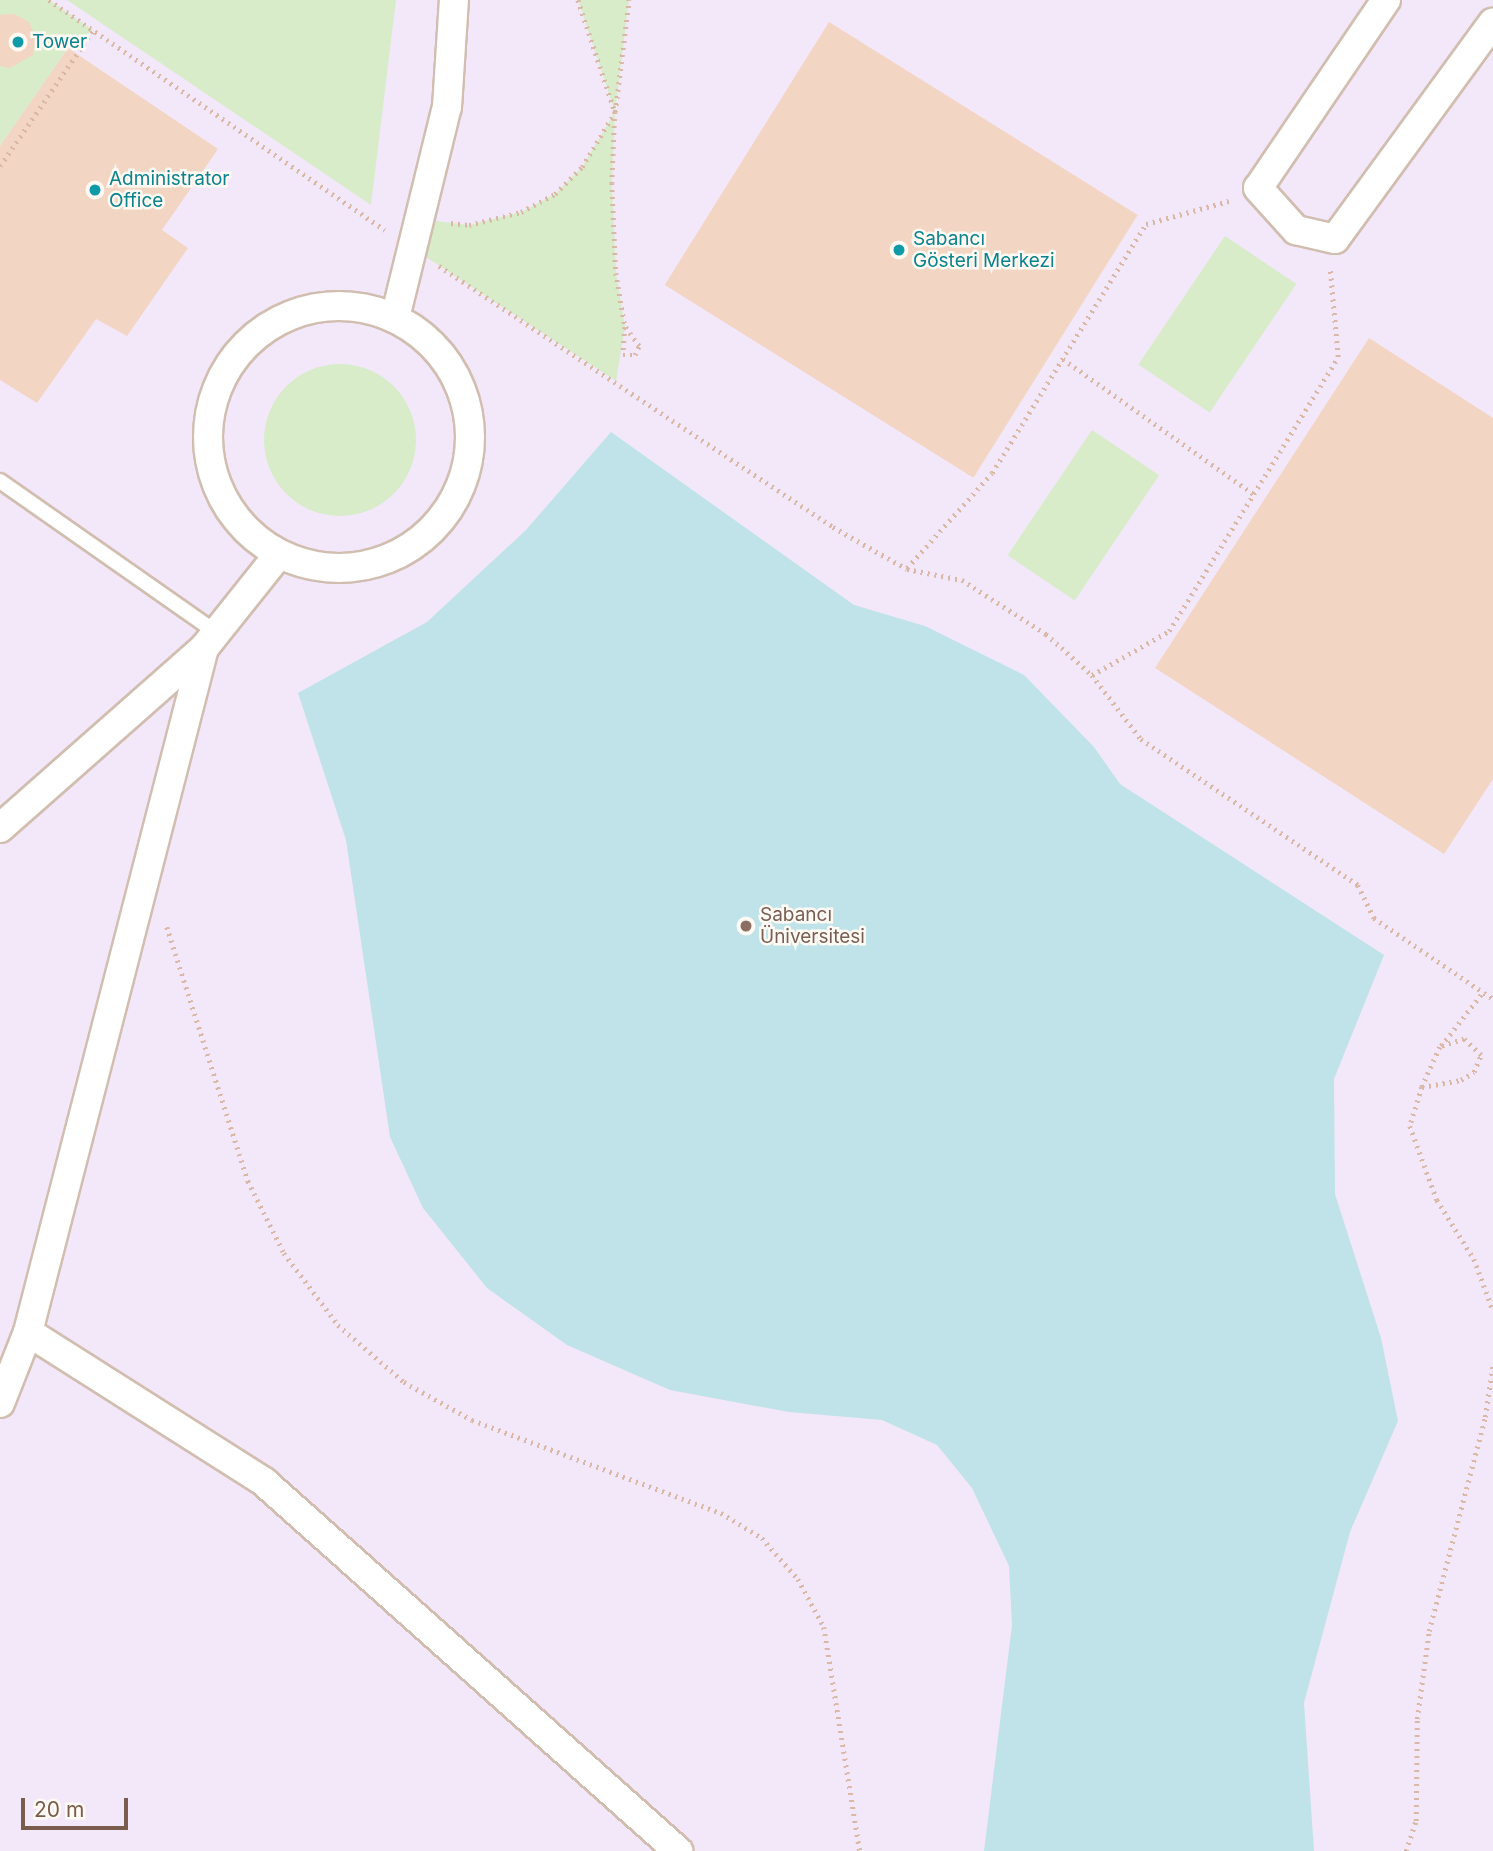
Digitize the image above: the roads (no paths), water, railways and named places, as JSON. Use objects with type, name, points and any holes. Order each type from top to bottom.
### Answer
[{"type":"street","points":[[395,318],[447,107],[454,0]]},
{"type":"street","points":[[1386,0],[1258,188],[1296,230],[1335,239],[1493,22]]},
{"type":"street","points":[[346,305],[395,318],[437,348],[463,393],[470,444],[457,494],[425,535],[380,561],[329,567],[279,554],[239,523],[214,479],[207,428],[220,379],[251,338],[295,312],[346,305]]},
{"type":"street","points":[[0,828],[211,641],[279,554]]},
{"type":"street","points":[[0,1403],[28,1332],[211,641]]},
{"type":"street","points":[[28,1332],[264,1482],[678,1851]]},
{"type":"lane","points":[[0,481],[211,641]]},
{"type":"water","points":[[611,432],[854,605],[925,626],[1024,675],[1094,747],[1120,784],[1384,955],[1334,1079],[1335,1194],[1381,1338],[1398,1421],[1350,1532],[1304,1703],[1314,1851],[984,1851],[1012,1625],[1009,1566],[972,1488],[937,1445],[882,1420],[789,1412],[670,1390],[567,1345],[487,1288],[423,1208],[390,1137],[346,840],[298,693],[427,622],[526,530]]},
{"type":"place","name":"Tower","points":[[18,42]]},
{"type":"place","name":"Administrator Office","points":[[95,190]]},
{"type":"place","name":"Sabancı Gösteri Merkezi","points":[[899,250]]},
{"type":"place","name":"Sabancı Üniversitesi","points":[[746,926]]}]
